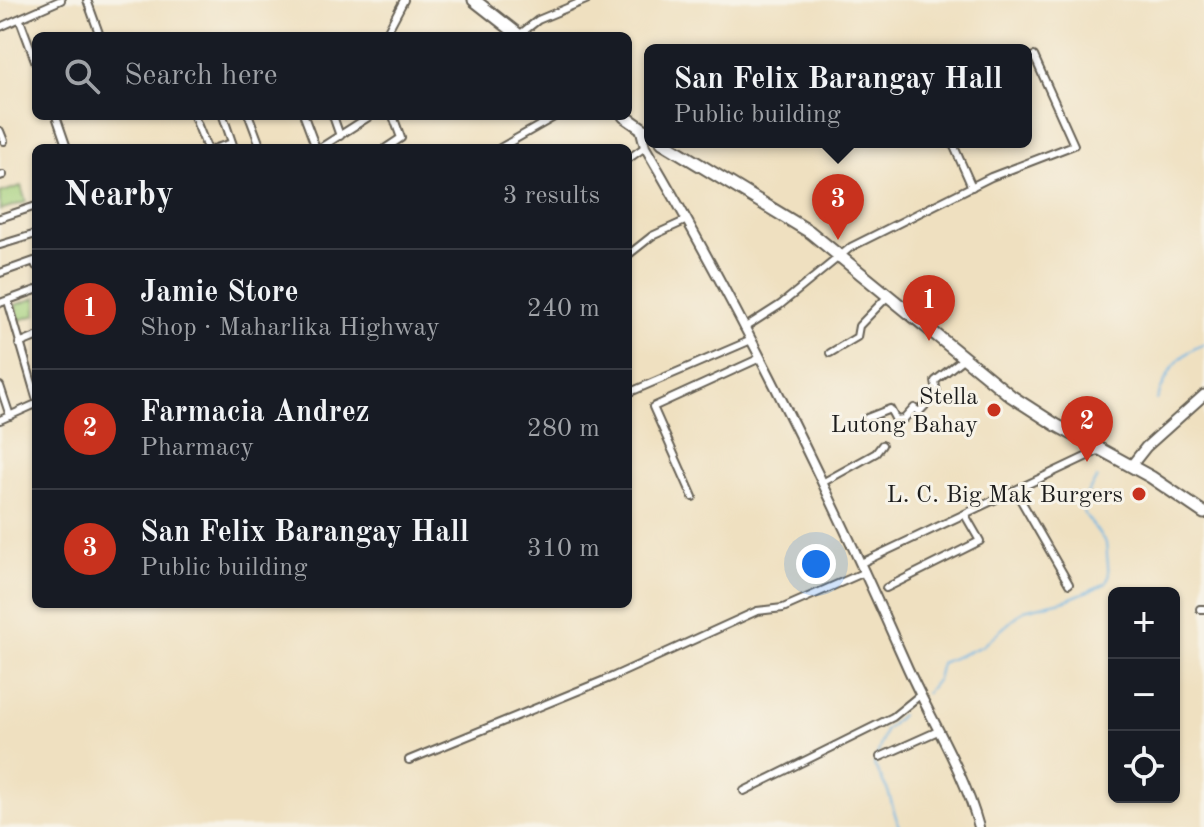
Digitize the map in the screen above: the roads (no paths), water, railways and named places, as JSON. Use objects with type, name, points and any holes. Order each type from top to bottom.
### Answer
[{"type":"highway","points":[[474,0],[515,32]]},
{"type":"highway","points":[[672,148],[776,209],[842,257],[1011,396],[1204,513]]},
{"type":"main road","points":[[1131,466],[1146,447],[1204,395]]},
{"type":"street","points":[[0,27],[61,0]]},
{"type":"street","points":[[87,0],[99,32]]},
{"type":"street","points":[[387,32],[404,0]]},
{"type":"street","points":[[524,32],[538,20],[586,0]]},
{"type":"street","points":[[20,20],[32,52]]},
{"type":"street","points":[[744,328],[842,257],[851,247],[972,187],[1074,145],[1032,57]]},
{"type":"street","points":[[57,120],[66,144]]},
{"type":"street","points":[[196,120],[205,144]]},
{"type":"street","points":[[224,120],[233,144]]},
{"type":"street","points":[[250,120],[260,144]]},
{"type":"street","points":[[306,120],[316,144]]},
{"type":"street","points":[[334,120],[340,136]]},
{"type":"street","points":[[325,144],[359,120]]},
{"type":"street","points":[[392,144],[401,138],[394,120]]},
{"type":"street","points":[[507,144],[549,120]]},
{"type":"street","points":[[0,131],[4,141]]},
{"type":"street","points":[[646,148],[744,328],[822,483],[920,695],[969,789],[979,827]]},
{"type":"street","points":[[955,148],[972,187]]},
{"type":"street","points":[[0,218],[32,207]]},
{"type":"street","points":[[632,252],[652,236],[687,220]]},
{"type":"street","points":[[0,245],[32,235]]},
{"type":"street","points":[[0,273],[32,262]]},
{"type":"street","points":[[32,292],[4,302],[32,384]]},
{"type":"street","points":[[830,353],[857,337],[859,326],[889,295]]},
{"type":"street","points":[[19,344],[32,339]]},
{"type":"street","points":[[632,391],[749,341]]},
{"type":"street","points":[[867,418],[890,409],[896,420],[904,419],[914,408],[919,412],[937,393],[935,381],[964,358]]},
{"type":"street","points":[[693,497],[653,407],[758,359]]},
{"type":"street","points":[[28,371],[32,370]]},
{"type":"street","points":[[0,386],[10,416]]},
{"type":"street","points":[[0,420],[32,406]]},
{"type":"street","points":[[822,483],[876,453],[882,445]]},
{"type":"street","points":[[409,760],[612,677],[757,611],[783,608],[1102,449]]},
{"type":"street","points":[[1016,492],[1069,584]]},
{"type":"street","points":[[886,588],[980,541],[965,515]]},
{"type":"street","points":[[744,791],[893,717],[920,695]]},
{"type":"street","points":[[880,757],[938,731]]},
{"type":"waterway","points":[[1157,400],[1179,359],[1204,344]]},
{"type":"waterway","points":[[926,693],[937,679],[941,663],[982,646],[1024,610],[1066,600],[1105,584],[1109,577],[1106,543],[1083,512],[1082,502],[1097,478]]},
{"type":"waterway","points":[[899,827],[888,791],[874,765],[885,731],[901,715]]},
{"type":"place","name":"San Felix Barangay Hall","points":[[838,240]]},
{"type":"place","name":"Jamie Store","points":[[929,341]]},
{"type":"place","name":"Stella Lutong Bahay","points":[[994,410]]},
{"type":"place","name":"Farmacia Andrez","points":[[1087,462]]},
{"type":"place","name":"L. C. Big Mak Burgers","points":[[1139,494]]}]
